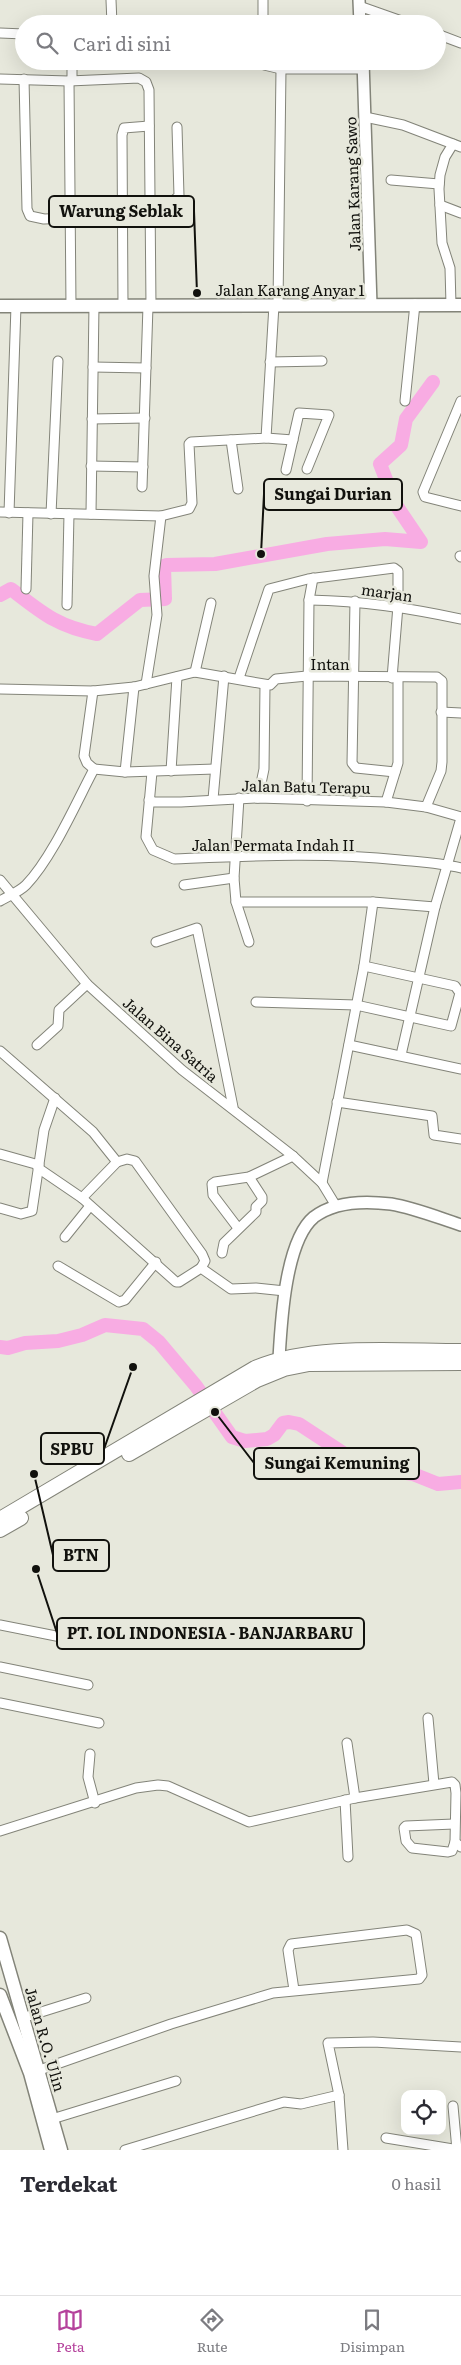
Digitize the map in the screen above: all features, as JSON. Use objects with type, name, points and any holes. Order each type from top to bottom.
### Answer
[{"type":"highway","points":[[221,1395],[255,1368],[279,1359],[310,1353],[339,1352],[456,1357]]},
{"type":"highway","points":[[0,1519],[221,1395],[284,1369],[309,1364],[456,1357]]},
{"type":"highway","points":[[0,1530],[202,1406]]},
{"type":"main road","name":"Jalan Karang Anyar 1","points":[[0,306],[456,305]]},
{"type":"main road","name":"Jalan R.O. Ulin","points":[[0,1938],[22,2018],[50,2150]]},
{"type":"main road","name":"Jalan R.O. Ulin","points":[[0,1998],[34,2072],[52,2119],[61,2150]]},
{"type":"street","points":[[111,0],[112,15]]},
{"type":"street","points":[[263,0],[263,15]]},
{"type":"street","points":[[359,3],[388,15]]},
{"type":"street","points":[[0,33],[15,34]]},
{"type":"street","points":[[446,37],[461,42]]},
{"type":"street","points":[[71,306],[72,70]]},
{"type":"street","points":[[266,438],[270,362],[276,305],[281,70]]},
{"type":"street","name":"Jalan Karang Sawo","points":[[363,70],[371,305]]},
{"type":"street","points":[[0,79],[71,80],[139,78],[146,82],[149,90],[150,306],[142,487]]},
{"type":"street","points":[[24,79],[27,208],[30,216],[36,218],[71,218]]},
{"type":"street","points":[[365,117],[403,125],[457,145],[445,157],[439,184],[442,243],[450,268],[456,305]]},
{"type":"street","points":[[123,306],[122,135],[124,128],[149,126]]},
{"type":"street","points":[[150,206],[173,200],[179,196],[178,127]]},
{"type":"street","points":[[391,180],[439,184]]},
{"type":"street","points":[[440,204],[461,213]]},
{"type":"street","points":[[405,401],[415,304]]},
{"type":"street","points":[[16,306],[4,512],[161,516],[191,507],[189,444],[191,442],[266,438],[293,440]]},
{"type":"street","points":[[91,514],[94,306]]},
{"type":"street","points":[[51,514],[58,361]]},
{"type":"street","points":[[270,362],[322,361]]},
{"type":"street","points":[[93,367],[146,368]]},
{"type":"street","points":[[461,401],[423,492],[425,497],[461,506]]},
{"type":"street","points":[[286,470],[299,414],[329,415],[307,469]]},
{"type":"street","points":[[92,419],[145,418]]},
{"type":"street","points":[[231,440],[238,488]]},
{"type":"street","points":[[91,466],[143,467]]},
{"type":"street","points":[[26,589],[28,513]]},
{"type":"street","points":[[67,606],[69,514]]},
{"type":"street","points":[[146,684],[158,607],[154,576],[161,516]]},
{"type":"street","points":[[239,678],[269,589],[313,578],[397,569],[398,606],[395,678],[398,763],[386,802]]},
{"type":"street","points":[[307,800],[309,600],[313,578]]},
{"type":"street","name":"marjan","points":[[309,600],[354,601],[398,606],[461,620]]},
{"type":"street","points":[[354,601],[355,677],[352,762],[353,766],[395,772]]},
{"type":"street","points":[[195,672],[211,603]]},
{"type":"street","points":[[0,689],[93,691],[134,687],[195,672],[239,678],[265,685],[264,770],[258,798]]},
{"type":"street","points":[[213,799],[224,676]]},
{"type":"street","name":"Intan","points":[[265,685],[270,685],[276,679],[307,676],[437,677],[441,679],[441,771],[426,807]]},
{"type":"street","points":[[171,771],[177,677]]},
{"type":"street","points":[[125,772],[134,687]]},
{"type":"street","points":[[93,691],[84,756],[87,763],[94,769],[152,772],[215,769]]},
{"type":"street","points":[[441,712],[461,713]]},
{"type":"street","points":[[0,901],[25,886],[34,875],[60,835],[94,769]]},
{"type":"street","name":"Jalan Permata Indah II","points":[[152,772],[146,837],[153,850],[174,859],[234,856],[334,856],[381,858],[461,868]]},
{"type":"street","points":[[240,798],[234,856],[234,878],[236,902],[249,942]]},
{"type":"street","name":"Jalan Batu Terapu","points":[[149,800],[163,802],[258,798],[386,802],[426,807],[461,817]]},
{"type":"street","points":[[401,1055],[435,907],[461,817]]},
{"type":"street","points":[[184,885],[234,878]]},
{"type":"street","name":"Jalan Bina Satria","points":[[0,880],[87,984],[182,1070],[293,1156],[322,1183],[336,1206]]},
{"type":"street","points":[[236,902],[372,902],[435,907]]},
{"type":"street","points":[[322,1183],[364,966],[372,902]]},
{"type":"street","points":[[156,942],[197,928],[232,1107]]},
{"type":"street","points":[[256,1002],[356,1005],[451,1026],[458,1011],[460,993],[455,986],[364,966]]},
{"type":"street","points":[[36,1045],[58,1026],[59,1010],[87,984]]},
{"type":"street","points":[[349,1045],[461,1069]]},
{"type":"street","points":[[0,1051],[93,1132],[117,1162]]},
{"type":"street","points":[[0,1208],[21,1214],[32,1211],[44,1130],[55,1098]]},
{"type":"street","points":[[337,1102],[432,1116],[434,1134],[461,1139]]},
{"type":"street","points":[[0,1154],[38,1167],[82,1198],[177,1282],[201,1268],[205,1261],[202,1254],[135,1161],[127,1159],[117,1162],[82,1198]]},
{"type":"street","points":[[238,1228],[211,1188],[216,1182],[250,1177],[293,1156]]},
{"type":"street","points":[[222,1252],[224,1242],[256,1212],[256,1207],[262,1201],[262,1197],[250,1177]]},
{"type":"street","points":[[279,1359],[285,1291],[295,1250],[307,1225],[322,1212],[336,1206],[372,1203],[393,1204],[461,1225]]},
{"type":"street","points":[[65,1237],[90,1206]]},
{"type":"street","points":[[58,1266],[119,1302],[125,1300],[156,1262]]},
{"type":"street","points":[[201,1268],[231,1289],[256,1288],[285,1291]]},
{"type":"street","points":[[0,1625],[70,1639]]},
{"type":"street","points":[[0,1667],[88,1685]]},
{"type":"street","points":[[0,1703],[99,1722]]},
{"type":"street","points":[[428,1718],[434,1784]]},
{"type":"street","points":[[347,1743],[355,1798]]},
{"type":"street","points":[[90,1754],[88,1777],[95,1802]]},
{"type":"street","points":[[0,1831],[136,1788],[163,1785],[249,1822],[355,1798],[452,1782],[455,1785],[454,1824],[458,1845],[448,1852],[412,1848],[406,1840],[404,1831],[406,1826],[454,1824]]},
{"type":"street","points":[[345,1800],[348,1857]]},
{"type":"street","points":[[34,2072],[170,2024],[274,1993],[419,1979],[422,1975],[416,1934],[407,1930],[290,1944],[288,1950],[294,1990]]},
{"type":"street","points":[[22,2018],[86,1998]]},
{"type":"street","points":[[343,2150],[339,2095],[328,2043],[373,2042],[461,2047]]},
{"type":"street","points":[[52,2119],[176,2081]]},
{"type":"street","points":[[125,2150],[284,2102],[301,2104],[339,2095]]},
{"type":"street","points":[[386,2138],[458,2150],[453,2106]]},
{"type":"waterway","points":[[0,595],[11,589],[51,618],[71,627],[97,634],[140,600],[165,599],[164,566],[167,565],[215,564],[327,544],[385,539],[421,542],[396,505],[380,464],[401,445],[406,419],[433,382]]},
{"type":"waterway","points":[[0,1347],[8,1348],[25,1343],[58,1341],[82,1335],[105,1325],[143,1329],[159,1342],[196,1386],[232,1437],[245,1441],[267,1439],[274,1435],[283,1423],[289,1422],[299,1424],[363,1466],[413,1474],[438,1484],[461,1482]]},
{"type":"place","name":"Warung Seblak","points":[[197,293]]},
{"type":"place","name":"Sungai Durian","points":[[261,554]]},
{"type":"place","name":"SPBU","points":[[133,1367]]},
{"type":"place","name":"Sungai Kemuning","points":[[215,1412]]},
{"type":"place","name":"BTN","points":[[34,1474]]},
{"type":"place","name":"PT. IOL INDONESIA - BANJARBARU","points":[[36,1569]]}]
